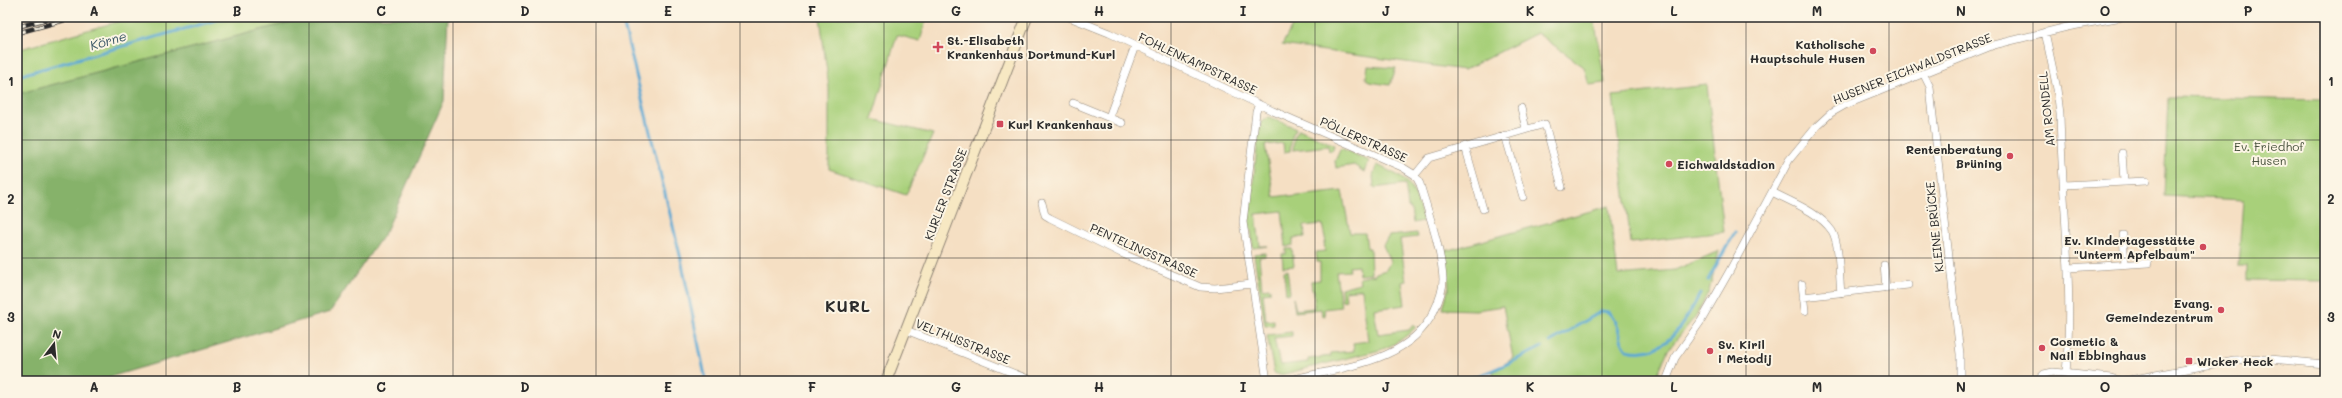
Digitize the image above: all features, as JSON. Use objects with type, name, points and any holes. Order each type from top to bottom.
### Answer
[{"type":"main road","name":"KURLER STRASSE","points":[[886,381],[1027,17]]},
{"type":"street","name":"FOHLENKAMPSTRASSE","points":[[1068,17],[1135,46],[1259,104],[1243,222],[1266,381]]},
{"type":"street","name":"HUSENER EICHWALDSTRASSE","points":[[1666,381],[1675,358],[1701,321],[1789,160],[1808,136],[1831,113],[1845,105],[1994,45],[2045,32],[2122,17]]},
{"type":"street","name":"AM RONDELL","points":[[2045,32],[2057,90],[2064,185],[2070,338],[2066,373]]},
{"type":"street","points":[[1109,118],[1135,46]]},
{"type":"street","name":"KLEINE BRÜCKE","points":[[1923,73],[1930,87],[1934,116],[1960,354],[1960,381]]},
{"type":"street","points":[[1073,103],[1122,123]]},
{"type":"street","name":"PÖLLERSTRASSE","points":[[1259,104],[1402,167],[1415,175],[1420,184],[1440,257],[1443,280],[1441,293],[1432,316],[1419,333],[1392,353],[1286,381]]},
{"type":"street","points":[[1521,108],[1526,129]]},
{"type":"street","points":[[1415,175],[1429,158],[1545,124],[1562,187]]},
{"type":"street","points":[[1505,135],[1523,197]]},
{"type":"street","points":[[1466,146],[1483,209]]},
{"type":"street","points":[[2122,153],[2124,182]]},
{"type":"street","points":[[2064,185],[2146,180]]},
{"type":"street","points":[[1772,192],[1813,214],[1832,232],[1836,246],[1841,292]]},
{"type":"street","name":"PENTELINGSTRASSE","points":[[1042,203],[1045,215],[1050,218],[1121,253],[1200,287],[1215,288],[1252,284]]},
{"type":"street","points":[[2123,235],[2125,264]]},
{"type":"street","points":[[2068,268],[2148,263]]},
{"type":"street","points":[[1884,266],[1886,288]]},
{"type":"street","points":[[1802,284],[1805,311]]},
{"type":"street","points":[[1803,297],[1908,285]]},
{"type":"street","name":"VELTHUSSTRASSE","points":[[906,330],[1033,381]]},
{"type":"street","points":[[2124,381],[2234,360],[2270,359],[2325,364]]},
{"type":"street","points":[[2037,381],[2044,374],[2066,373],[2112,378],[2120,381]]},
{"type":"green space","points":[[134,17],[310,17],[17,94],[17,50]]},
{"type":"green space","points":[[310,17],[448,17],[444,101],[386,231],[330,312],[96,381],[17,381],[17,94]]},
{"type":"green space","points":[[820,17],[927,17],[920,41],[897,35],[872,119],[933,134],[906,195],[829,169],[829,88]]},
{"type":"green space","points":[[1297,17],[1594,17],[1605,83],[1589,85],[1584,67],[1537,33],[1464,70],[1282,45]]},
{"type":"green space","points":[[1368,66],[1396,68],[1390,85],[1369,82],[1366,78]]},
{"type":"green space","name":"Eichwaldstadion","points":[[1707,85],[1724,232],[1631,243],[1613,96]]},
{"type":"green space","name":"Ev. Friedhof Husen","points":[[2168,97],[2325,100],[2325,281],[2247,280],[2247,266],[2238,266],[2243,200],[2164,196]]},
{"type":"green space","points":[[1269,117],[1296,128],[1292,136],[1290,151],[1284,152],[1283,143],[1265,145],[1274,197],[1289,195],[1289,197],[1342,191],[1350,233],[1365,233],[1367,248],[1370,248],[1371,274],[1359,275],[1358,266],[1349,267],[1350,271],[1336,272],[1341,307],[1324,309],[1325,316],[1322,316],[1321,309],[1295,312],[1293,298],[1296,310],[1314,308],[1314,290],[1312,290],[1311,281],[1320,280],[1320,262],[1317,262],[1316,252],[1325,251],[1324,242],[1326,242],[1322,224],[1304,226],[1305,237],[1293,238],[1293,245],[1286,247],[1282,211],[1256,214],[1260,246],[1268,246],[1253,248],[1251,229],[1248,228],[1259,131],[1262,122]]},
{"type":"green space","points":[[1299,129],[1334,145],[1332,151],[1329,151],[1328,146],[1293,150],[1294,138]]},
{"type":"green space","points":[[1341,148],[1369,161],[1364,172],[1354,165],[1336,168],[1335,161]]},
{"type":"green space","points":[[1377,165],[1398,175],[1409,185],[1417,199],[1423,221],[1413,223],[1411,209],[1408,207],[1405,184],[1374,188],[1373,175]]},
{"type":"green space","points":[[1609,206],[1618,275],[1675,270],[1719,251],[1709,291],[1695,317],[1668,350],[1656,378],[1633,381],[1495,381],[1493,372],[1513,358],[1503,306],[1476,310],[1443,309],[1449,286],[1445,251]]},
{"type":"green space","points":[[1417,233],[1418,237],[1400,239],[1406,281],[1402,282],[1405,305],[1374,309],[1378,334],[1409,330],[1413,325],[1416,327],[1408,335],[1380,350],[1280,375],[1274,373],[1267,335],[1292,332],[1292,336],[1274,338],[1280,365],[1308,362],[1308,359],[1331,356],[1330,353],[1354,351],[1353,343],[1368,341],[1362,289],[1345,291],[1346,300],[1342,301],[1341,288],[1360,283],[1359,278],[1375,275],[1376,273],[1386,270],[1390,262],[1383,245],[1389,236]]},
{"type":"green space","points":[[1286,249],[1292,249],[1294,266],[1283,267],[1282,254],[1286,254]]},
{"type":"green space","points":[[1265,253],[1265,256],[1259,257],[1262,289],[1270,288],[1270,292],[1263,293],[1266,321],[1274,320],[1274,325],[1265,326],[1254,254]]},
{"type":"green space","points":[[1287,270],[1290,293],[1286,294],[1284,271]]},
{"type":"waterway","name":"Körne","points":[[17,76],[227,17]]},
{"type":"waterway","points":[[622,17],[681,259],[706,381]]},
{"type":"waterway","points":[[1708,280],[1735,232]]},
{"type":"waterway","points":[[1550,342],[1602,311],[1608,312],[1612,317],[1618,327],[1622,342],[1627,350],[1641,352],[1653,349],[1663,344],[1680,327],[1700,294]]},
{"type":"waterway","points":[[1462,381],[1493,370],[1542,347]]},
{"type":"railway","points":[[17,27],[54,17]]},
{"type":"railway","points":[[17,33],[76,17]]},
{"type":"place","name":"St.-Elisabeth Krankenhaus Dortmund-Kurl","points":[[938,47]]},
{"type":"place","name":"Katholische Hauptschule Husen","points":[[1873,51]]},
{"type":"place","name":"Kurl Krankenhaus","points":[[1000,124]]},
{"type":"place","name":"Rentenberatung Brüning","points":[[2010,156]]},
{"type":"place","name":"Eichwaldstadion","points":[[1669,164]]},
{"type":"place","name":"Ev. Kindertagesstätte \"Unterm Apfelbaum\"","points":[[2203,247]]},
{"type":"place","name":"Evang. Gemeindezentrum","points":[[2221,310]]},
{"type":"place","name":"Cosmetic & Nail Ebbinghaus","points":[[2042,348]]},
{"type":"place","name":"Sv. Kiril i Metodij","points":[[1710,351]]},
{"type":"place","name":"Wicker Heck","points":[[2189,361]]},
{"type":"district","name":"KURL","points":[[848,305]]}]
